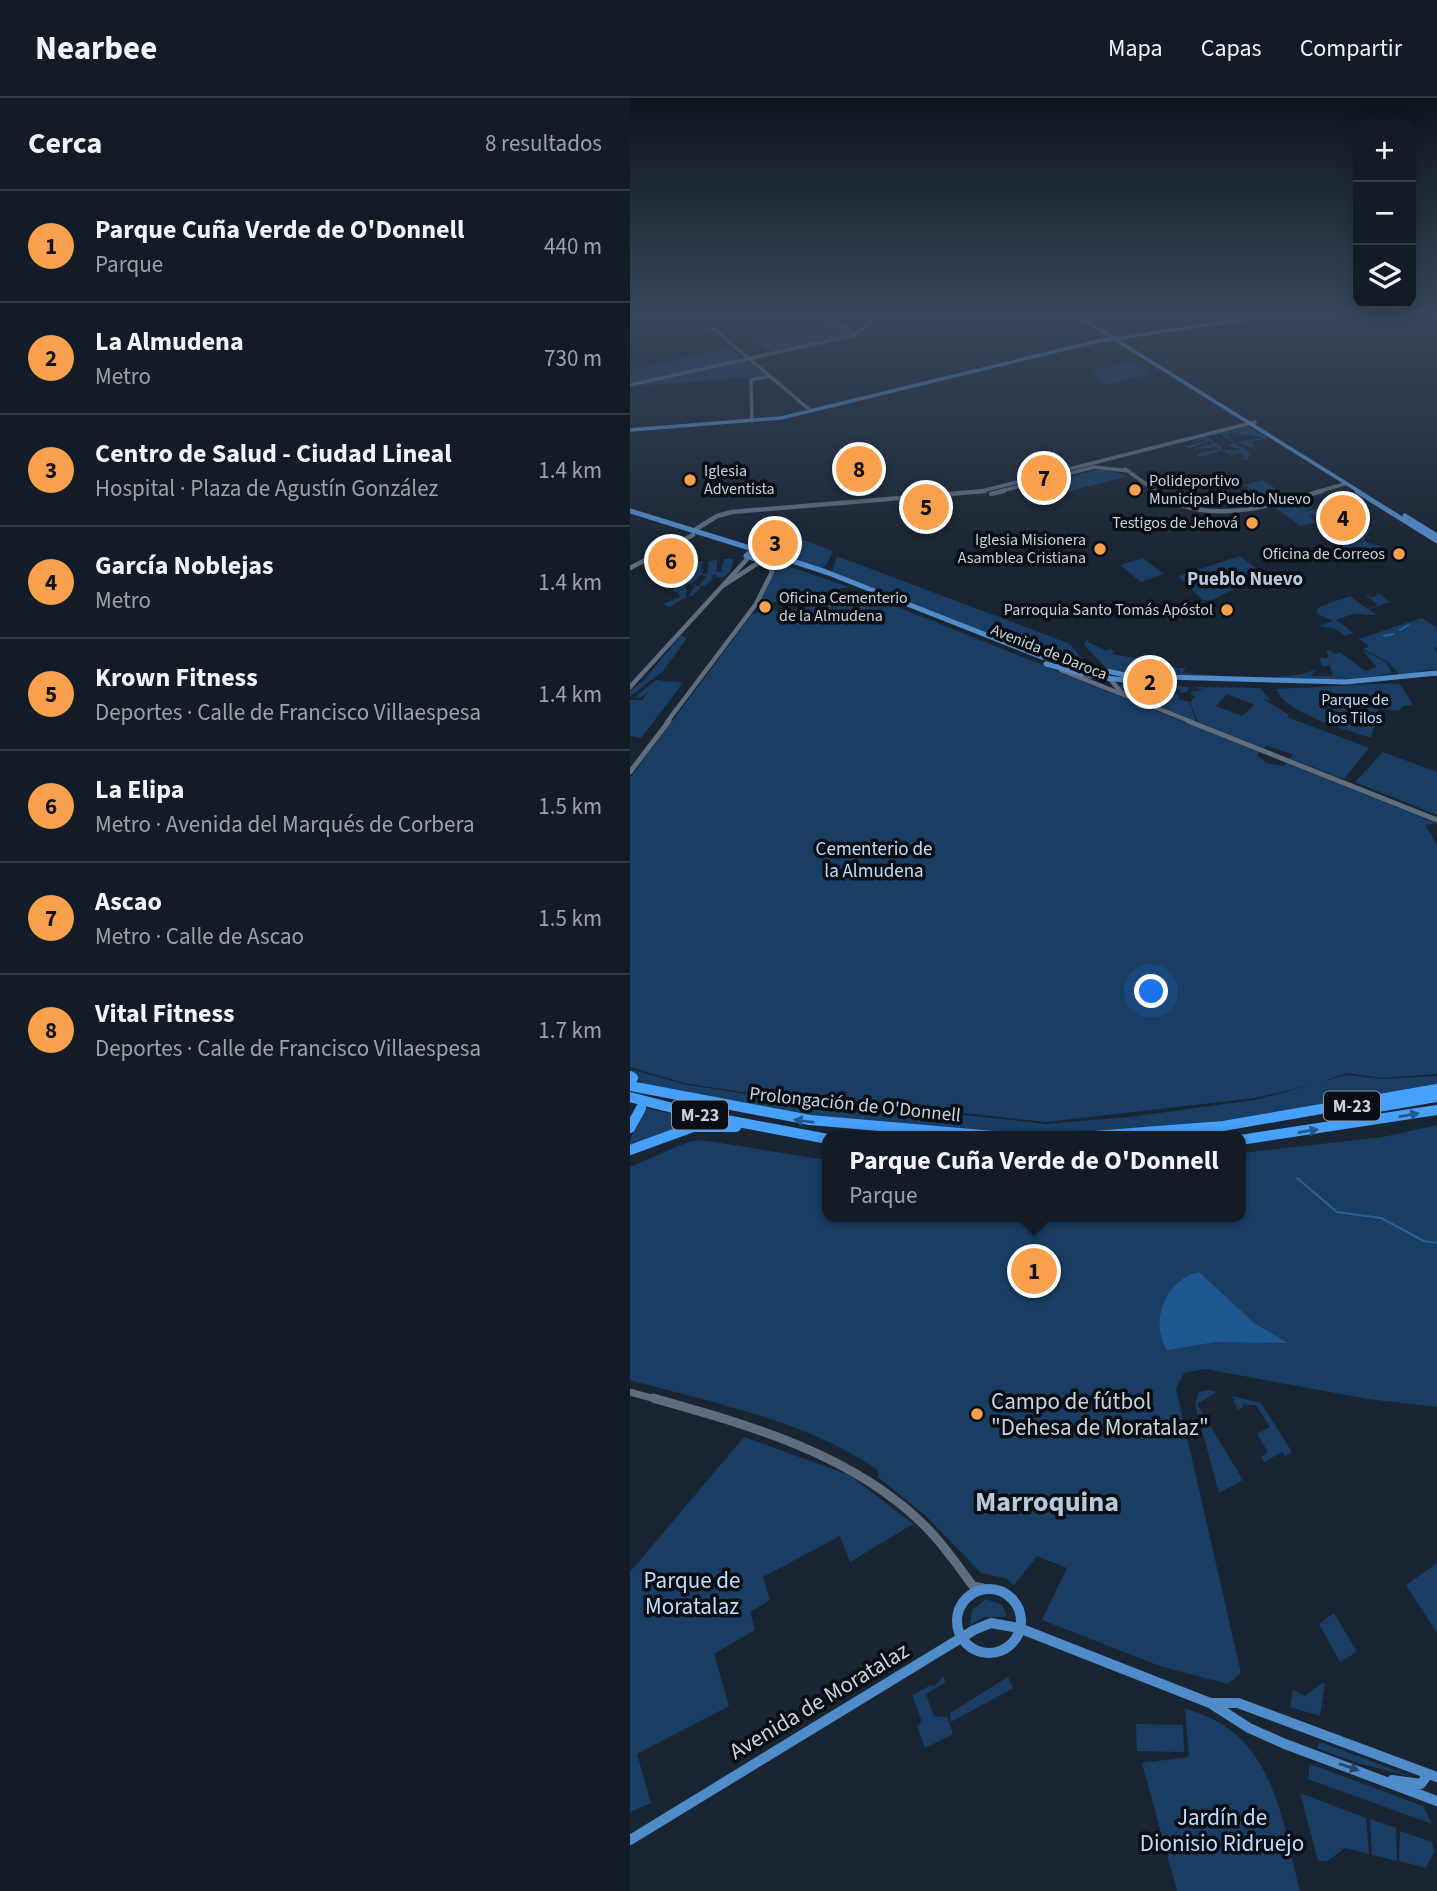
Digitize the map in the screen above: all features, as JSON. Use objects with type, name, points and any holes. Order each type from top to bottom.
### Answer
[{"type":"highway","name":"Prolongación de O'Donnell","points":[[631,1080],[791,1119],[903,1131]]},
{"type":"highway","name":"M-23","points":[[1187,1131],[1267,1122],[1437,1089]]},
{"type":"highway","name":"Prolongación de O'Donnell","points":[[630,1097],[822,1138]]},
{"type":"highway","points":[[1267,1122],[1292,1121],[1437,1097]]},
{"type":"highway","points":[[630,1128],[641,1108]]},
{"type":"highway","name":"M-23","points":[[1246,1139],[1437,1110]]},
{"type":"highway","points":[[630,1150],[693,1127],[717,1125],[770,1129]]},
{"type":"main road","points":[[630,430],[752,421],[811,411],[868,397]]},
{"type":"main road","points":[[1210,397],[1225,405]]},
{"type":"main road","points":[[1212,397],[1437,536]]},
{"type":"main road","points":[[1252,422],[1278,436],[1324,470],[1437,541]]},
{"type":"main road","points":[[1324,470],[1352,482]]},
{"type":"main road","points":[[1346,484],[1352,482]]},
{"type":"main road","points":[[630,511],[721,540],[750,553]]},
{"type":"main road","name":"Avenida de Daroca","points":[[750,553],[768,549],[772,554],[826,572],[1033,654],[1102,670]]},
{"type":"main road","name":"Avenida de Daroca","points":[[750,553],[765,561],[824,575],[1053,666]]},
{"type":"main road","points":[[765,561],[772,554]]},
{"type":"main road","points":[[1053,666],[1112,680],[1354,685],[1437,674]]},
{"type":"main road","points":[[1102,670],[1150,679],[1335,681],[1437,674]]},
{"type":"main road","points":[[994,1587],[1008,1593],[1017,1606],[1018,1628],[1007,1648],[990,1654],[977,1652],[963,1638],[960,1615],[976,1589],[994,1587]]},
{"type":"main road","name":"Avenida de Moratalaz","points":[[630,1838],[990,1623],[1018,1628],[1210,1703]]},
{"type":"main road","points":[[1210,1703],[1238,1703],[1433,1775]]},
{"type":"main road","points":[[1210,1703],[1249,1728],[1285,1744],[1437,1801]]},
{"type":"main road","points":[[1381,1778],[1421,1784],[1433,1775]]},
{"type":"street","points":[[751,397],[752,421]]},
{"type":"street","points":[[794,397],[811,411]]},
{"type":"street","points":[[630,566],[729,513],[966,496],[1252,422]]},
{"type":"street","points":[[1111,459],[1169,501],[1221,512],[1243,512],[1346,484]]},
{"type":"street","points":[[713,521],[799,507],[954,498],[1098,467],[1129,471]]},
{"type":"street","points":[[912,501],[928,497]]},
{"type":"street","points":[[713,521],[729,513]]},
{"type":"street","points":[[630,566],[695,532]]},
{"type":"street","points":[[630,687],[750,553]]},
{"type":"street","points":[[630,772],[756,604],[772,572],[765,561],[714,592]]},
{"type":"street","name":"Avenida de Daroca","points":[[1053,666],[1437,820]]},
{"type":"street","name":"Avenida de Daroca","points":[[1102,670],[1121,692],[1131,698]]},
{"type":"street","points":[[630,1392],[784,1438],[852,1469],[919,1521],[976,1589]]},
{"type":"green space","points":[[1248,426],[1268,438],[1252,442],[1256,447],[1250,448],[1239,442],[1264,437],[1236,434],[1248,429],[1228,434],[1234,443],[1220,434],[1216,437],[1213,435]]},
{"type":"green space","points":[[1207,437],[1222,447],[1222,450],[1200,457],[1196,454],[1219,449],[1191,450],[1212,444],[1209,441],[1188,449],[1184,446],[1207,441],[1205,439],[1182,444]]},
{"type":"green space","points":[[1234,443],[1250,452],[1247,460],[1240,458],[1244,457],[1240,453],[1231,456],[1222,450],[1240,450],[1228,445]]},
{"type":"green space","points":[[1102,469],[1129,476],[1067,492],[1052,481]]},
{"type":"green space","points":[[1263,480],[1288,497],[1269,502],[1244,485]]},
{"type":"green space","points":[[1311,497],[1303,500],[1306,503],[1295,507],[1308,505],[1313,508],[1302,512],[1315,509],[1320,513],[1309,516],[1316,522],[1301,526],[1274,507]]},
{"type":"green space","points":[[1358,517],[1365,527],[1372,529],[1367,533],[1371,540],[1365,534],[1366,542],[1382,547],[1350,553],[1319,528],[1322,526],[1333,534],[1339,532],[1328,524],[1342,532],[1354,528],[1343,520],[1357,527],[1362,526],[1351,518]]},
{"type":"green space","points":[[801,539],[833,551],[826,566],[818,568],[782,555]]},
{"type":"green space","points":[[837,556],[1070,644],[1086,663],[1085,665],[1055,659],[832,572]]},
{"type":"green space","points":[[1240,556],[1264,574],[1210,601],[1203,600],[1178,576]]},
{"type":"green space","points":[[1143,558],[1164,574],[1141,582],[1120,565]]},
{"type":"green space","points":[[724,559],[734,559],[730,571],[723,578],[715,577],[717,574],[710,576],[714,577],[705,586],[699,585],[707,576],[700,575],[692,584],[701,587],[692,596],[689,596],[695,586],[686,583],[686,597],[670,607],[663,604],[680,597],[673,591],[675,584],[666,577],[665,565],[669,565],[671,576],[676,576],[677,580],[679,577],[693,575],[692,562],[702,561],[701,573],[707,574],[709,561],[717,560],[716,572],[725,572],[721,571]]},
{"type":"green space","points":[[776,562],[849,587],[761,605]]},
{"type":"green space","name":"Cementerio de la Almudena","points":[[860,592],[1259,752],[1257,755],[1266,763],[1284,766],[1286,763],[1437,823],[1425,825],[1437,844],[1437,1074],[1382,1078],[1346,1073],[1322,1082],[1255,1098],[1046,1122],[956,1112],[819,1104],[684,1083],[630,1067],[630,778],[752,614],[768,609],[781,612],[838,601],[845,594]]},
{"type":"green space","points":[[1377,592],[1390,602],[1369,609],[1376,615],[1353,614],[1336,620],[1354,633],[1345,636],[1336,629],[1319,626],[1333,621],[1316,613],[1319,607],[1350,596],[1367,609],[1378,605],[1366,596],[1376,593],[1368,596],[1370,598],[1378,595]]},
{"type":"green space","points":[[1422,618],[1437,628],[1437,647],[1434,649],[1437,651],[1437,669],[1415,672],[1437,671],[1400,675],[1388,662],[1363,649],[1369,646],[1359,639]]},
{"type":"green space","points":[[681,635],[687,638],[663,671],[630,697],[630,691],[644,680]]},
{"type":"green space","points":[[1090,638],[1088,642],[1106,651],[1115,651],[1112,654],[1177,668],[1179,677],[1146,677],[1106,668],[1085,646],[1084,643]]},
{"type":"green space","points":[[1326,649],[1335,654],[1340,652],[1365,671],[1377,667],[1362,650],[1386,662],[1392,673],[1352,680],[1180,675],[1178,668],[1186,668],[1182,673],[1251,677],[1289,676],[1316,669],[1311,676],[1333,676],[1330,665],[1322,667],[1320,658],[1329,658]]},
{"type":"green space","points":[[656,680],[683,683],[641,738],[630,736],[630,700],[642,700],[649,691],[640,698],[635,697]]},
{"type":"green space","name":"Parque de los Tilos","points":[[1397,683],[1388,685],[1400,684],[1413,705],[1403,706],[1399,711],[1378,708],[1371,738],[1304,714],[1282,698],[1276,689]]},
{"type":"green space","points":[[1121,684],[1189,687],[1187,692],[1179,693],[1180,688],[1175,692],[1161,688],[1140,689],[1178,694],[1178,699],[1189,702],[1196,721],[1130,695],[1119,687]]},
{"type":"green space","points":[[1193,687],[1260,688],[1271,701],[1262,698],[1289,715],[1287,717],[1369,748],[1344,779],[1290,758],[1293,755],[1267,745],[1263,748],[1198,722],[1190,702],[1195,697],[1190,692],[1204,690]],"holes":[[[1227,694],[1253,704],[1242,716],[1216,706]]]},
{"type":"green space","points":[[1383,752],[1437,772],[1437,815],[1355,782]]},
{"type":"green space","points":[[630,1069],[683,1084],[819,1106],[955,1114],[1047,1124],[1129,1117],[1255,1100],[1347,1075],[1382,1079],[1437,1076],[1437,1084],[1236,1119],[1143,1129],[1074,1131],[984,1131],[810,1116],[643,1084]]},
{"type":"green space","points":[[645,1108],[709,1122],[630,1147],[633,1132]]},
{"type":"green space","points":[[1437,1125],[1437,1407],[1368,1399],[1205,1369],[1184,1373],[1176,1389],[1241,1673],[1228,1684],[1160,1666],[1042,1620],[1067,1568],[1037,1556],[1014,1585],[1007,1579],[981,1573],[925,1515],[878,1477],[878,1470],[849,1452],[789,1425],[630,1380],[630,1167],[688,1142],[701,1140],[822,1159],[822,1222],[1246,1222],[1246,1152],[1383,1137]]},
{"type":"green space","points":[[1199,1392],[1217,1392],[1197,1404],[1243,1480],[1219,1493],[1195,1404]]},
{"type":"green space","points":[[1232,1396],[1261,1403],[1292,1452],[1285,1456],[1282,1452],[1264,1462],[1261,1457],[1268,1452],[1257,1434],[1270,1427],[1256,1405],[1246,1405],[1244,1402],[1243,1407],[1238,1410]]},
{"type":"green space","name":"Parque de Moratalaz","points":[[744,1437],[849,1475],[913,1524],[850,1562],[840,1536],[763,1577],[770,1600],[750,1612],[755,1630],[714,1654],[729,1706],[637,1754],[651,1803],[630,1812],[630,1572]]},
{"type":"green space","points":[[1437,1563],[1437,1633],[1406,1585]]},
{"type":"green space","points":[[986,1599],[1002,1605],[1007,1617],[984,1617],[970,1625],[972,1610]]},
{"type":"green space","points":[[1334,1613],[1357,1652],[1340,1662],[1319,1624]]},
{"type":"green space","points":[[943,1676],[946,1682],[926,1694],[934,1716],[947,1717],[953,1734],[925,1748],[917,1726],[922,1722],[912,1695],[931,1685],[935,1686]]},
{"type":"green space","points":[[1008,1677],[1013,1688],[951,1722],[950,1713]]},
{"type":"green space","points":[[1325,1683],[1320,1716],[1290,1707],[1293,1690],[1305,1696]]},
{"type":"green space","name":"Jardín de Dionisio Ridruejo","points":[[1185,1709],[1210,1718],[1232,1732],[1250,1749],[1274,1792],[1300,1891],[1177,1891],[1142,1763],[1189,1757]]},
{"type":"green space","points":[[1136,1724],[1183,1725],[1184,1752],[1137,1751]]},
{"type":"green space","points":[[1323,1743],[1416,1778],[1358,1763],[1317,1748],[1318,1744]]},
{"type":"green space","points":[[1310,1764],[1423,1806],[1432,1824],[1308,1779]]},
{"type":"green space","points":[[1300,1793],[1366,1818],[1369,1854],[1345,1848],[1327,1861],[1318,1861]]},
{"type":"green space","points":[[1370,1819],[1396,1828],[1397,1861],[1372,1855]]},
{"type":"green space","points":[[1400,1831],[1432,1842],[1434,1852],[1426,1868],[1399,1861]]},
{"type":"shaded area","points":[[1199,1272],[1254,1323],[1288,1343],[1215,1342],[1167,1350],[1160,1327],[1164,1303],[1178,1283]]},
{"type":"waterway","points":[[1400,630],[1408,625]]},
{"type":"waterway","points":[[1384,636],[1393,634]]},
{"type":"waterway","points":[[1297,1178],[1337,1212],[1381,1218],[1424,1241],[1437,1243]]},
{"type":"place","name":"Vital Fitness","points":[[859,469]]},
{"type":"place","name":"Ascao","points":[[1044,478]]},
{"type":"place","name":"Iglesia Adventista","points":[[690,480]]},
{"type":"place","name":"Polideportivo Municipal Pueblo Nuevo","points":[[1135,490]]},
{"type":"place","name":"Krown Fitness","points":[[926,507]]},
{"type":"place","name":"García Noblejas","points":[[1343,518]]},
{"type":"place","name":"Testigos de Jehová","points":[[1252,523]]},
{"type":"place","name":"Centro de Salud - Ciudad Lineal","points":[[775,543]]},
{"type":"place","name":"Iglesia Misionera Asamblea Cristiana","points":[[1100,549]]},
{"type":"place","name":"Oficina de Correos","points":[[1399,554]]},
{"type":"place","name":"La Elipa","points":[[671,561]]},
{"type":"place","name":"Oficina Cementerio de la Almudena","points":[[765,607]]},
{"type":"place","name":"Parroquia Santo Tomás Apóstol","points":[[1227,610]]},
{"type":"place","name":"La Almudena","points":[[1150,682]]},
{"type":"place","name":"Parque Cuña Verde de O'Donnell","points":[[1034,1271]]},
{"type":"place","name":"Campo de fútbol \"Dehesa de Moratalaz\"","points":[[977,1414]]},
{"type":"district","name":"Pueblo Nuevo","points":[[1245,579]]},
{"type":"district","name":"Marroquina","points":[[1047,1502]]}]
